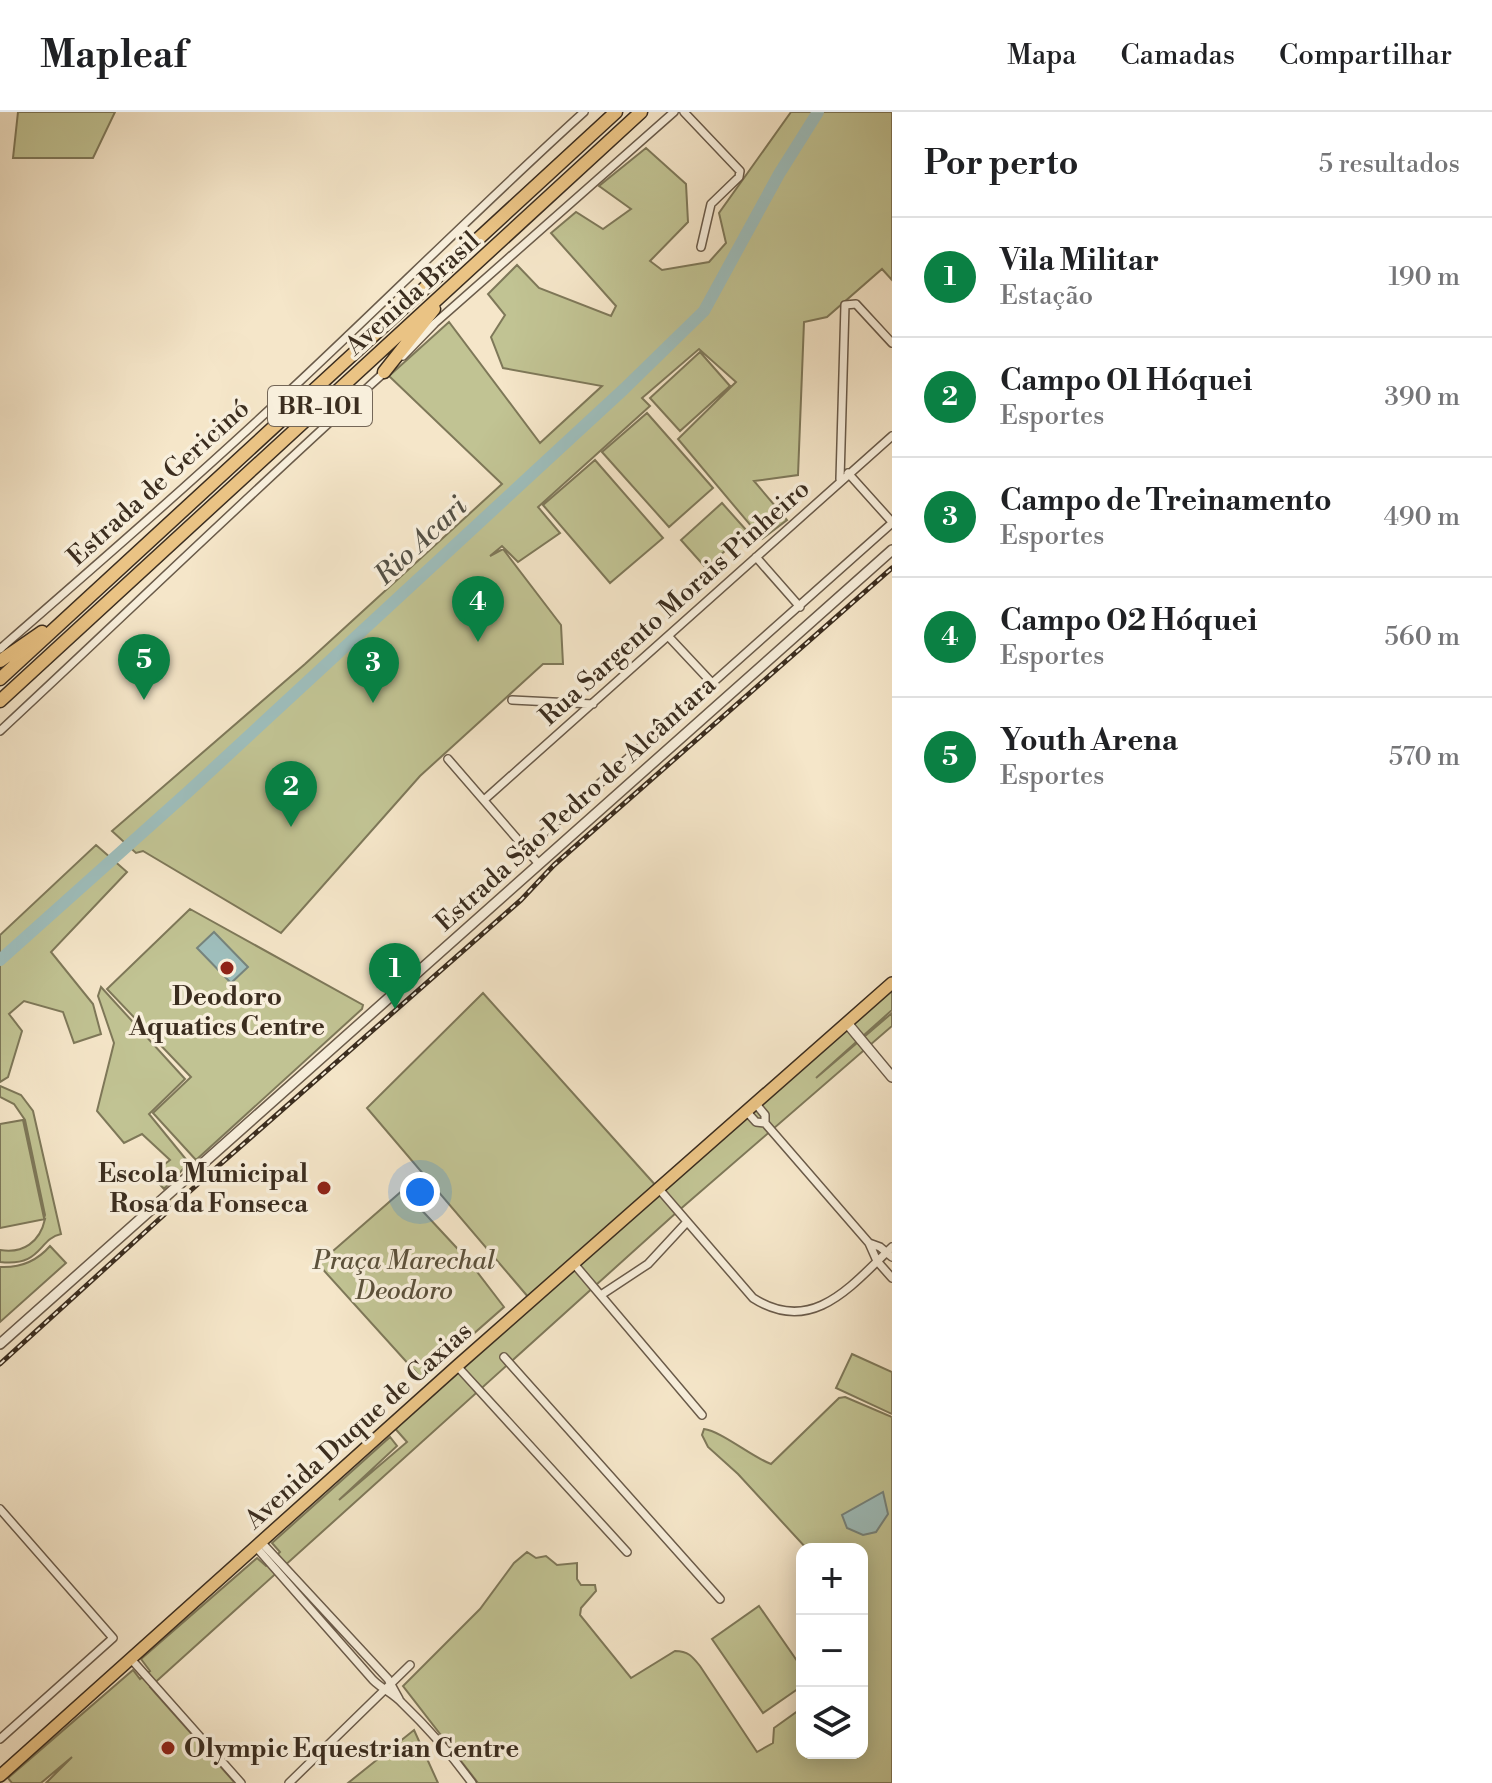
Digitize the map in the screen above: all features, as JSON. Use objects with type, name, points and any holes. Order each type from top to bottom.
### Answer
[{"type":"highway","name":"Avenida Brasil","points":[[0,679],[616,112]]},
{"type":"highway","name":"Avenida Brasil","points":[[0,701],[641,112]]},
{"type":"highway","points":[[384,372],[443,294]]},
{"type":"highway","points":[[0,661],[68,616]]},
{"type":"main road","name":"Avenida Duque de Caxias","points":[[0,1776],[457,1366],[892,983]]},
{"type":"street","name":"Estrada de Gericinó","points":[[0,649],[295,385],[489,198],[584,112]]},
{"type":"street","points":[[0,731],[459,302],[674,112]]},
{"type":"street","points":[[684,112],[740,171],[739,177],[711,204],[701,247]]},
{"type":"street","points":[[840,479],[845,305],[856,304],[892,343]]},
{"type":"street","name":"Rua Sargento Morais Pinheiro","points":[[484,800],[840,479],[892,436]]},
{"type":"street","points":[[526,849],[892,523],[848,473]]},
{"type":"street","name":"Estrada São Pedro de Alcântara","points":[[0,1344],[892,550]]},
{"type":"street","points":[[756,557],[800,607]]},
{"type":"street","points":[[668,636],[713,684]]},
{"type":"street","points":[[720,678],[732,693]]},
{"type":"street","points":[[512,700],[593,704]]},
{"type":"street","points":[[448,759],[538,863]]},
{"type":"street","points":[[847,1023],[892,1077]]},
{"type":"street","points":[[751,1108],[765,1115],[765,1123],[869,1243],[877,1261],[892,1278]]},
{"type":"street","points":[[659,1189],[753,1298],[769,1308],[811,1311],[831,1302],[890,1252]]},
{"type":"street","points":[[601,1295],[648,1264],[686,1223]]},
{"type":"street","points":[[869,1243],[890,1252]]},
{"type":"street","points":[[575,1265],[702,1415]]},
{"type":"street","points":[[504,1357],[720,1599]]},
{"type":"street","points":[[457,1366],[627,1552]]},
{"type":"street","points":[[0,1509],[113,1638],[0,1739]]},
{"type":"street","points":[[258,1544],[392,1684],[399,1699]]},
{"type":"street","points":[[258,1544],[328,1630],[385,1692],[399,1699],[440,1741],[472,1783]]},
{"type":"street","points":[[328,1630],[336,1623]]},
{"type":"street","points":[[131,1659],[241,1783]]},
{"type":"street","points":[[289,1783],[410,1665]]},
{"type":"green space","points":[[18,112],[115,112],[93,158],[13,158]]},
{"type":"green space","points":[[791,112],[892,112],[892,280],[882,269],[827,317],[804,322],[798,475],[754,481],[787,520],[762,539],[678,439],[736,382],[699,349],[642,398],[650,406],[538,507],[560,533],[518,562],[502,546],[490,556],[503,549],[561,625],[563,664],[543,664],[420,776],[281,933],[143,851],[136,853],[112,831],[305,664],[502,484],[389,376],[449,322],[540,443],[602,386],[503,368],[491,337],[505,315],[488,294],[517,265],[539,288],[611,316],[616,306],[551,233],[576,212],[603,229],[631,209],[599,186],[646,148],[686,184],[688,222],[650,261],[662,270],[709,262],[726,243],[719,213]]},
{"type":"green space","points":[[700,352],[730,386],[680,431],[650,398]]},
{"type":"green space","points":[[647,413],[713,488],[669,527],[602,452]]},
{"type":"green space","points":[[595,460],[663,538],[610,583],[543,505]]},
{"type":"green space","points":[[722,503],[747,531],[706,568],[681,540]]},
{"type":"green space","points":[[96,845],[127,872],[51,952],[93,1004],[101,1034],[74,1043],[63,1012],[24,1001],[9,1014],[22,1031],[8,1077],[0,1082],[0,935]]},
{"type":"green space","points":[[190,909],[363,1005],[196,1160],[153,1113],[191,1077],[107,989]]},
{"type":"green space","points":[[892,980],[892,1010],[816,1078],[892,1013],[892,1026],[677,1212],[150,1687],[235,1783],[46,1783],[72,1757],[41,1783],[12,1783],[8,1778],[133,1670],[140,1679],[150,1671],[141,1659],[257,1558],[266,1566],[280,1552],[272,1543],[390,1437],[397,1446],[339,1500],[407,1442],[392,1425],[529,1298],[367,1108],[483,993],[658,1188]]},
{"type":"green space","points":[[101,987],[185,1079],[149,1114],[189,1163],[164,1189],[151,1175],[170,1160],[142,1134],[124,1143],[97,1111],[114,1043],[98,996]]},
{"type":"green space","points":[[0,1086],[21,1095],[33,1111],[61,1234],[53,1237],[32,1257],[14,1262],[0,1262],[0,1250],[16,1250],[29,1245],[39,1234],[45,1219],[0,1228],[0,1124],[23,1120],[44,1218],[45,1215],[25,1120],[14,1104],[0,1097]]},
{"type":"green space","name":"Praça Marechal Deodoro","points":[[403,1190],[468,1260],[504,1307],[422,1379],[318,1264]]},
{"type":"green space","points":[[50,1246],[66,1263],[0,1322],[0,1267],[28,1262]]},
{"type":"green space","points":[[852,1354],[892,1372],[892,1414],[836,1388]]},
{"type":"green space","points":[[845,1397],[892,1417],[892,1783],[478,1783],[403,1686],[480,1609],[514,1563],[527,1552],[536,1558],[546,1556],[557,1565],[577,1563],[577,1579],[581,1585],[595,1585],[596,1591],[581,1608],[580,1615],[631,1678],[675,1651],[683,1652],[700,1666],[757,1752],[773,1743],[774,1728],[796,1712],[796,1759],[868,1759],[868,1543],[801,1543],[738,1474],[708,1447],[702,1435],[704,1429],[711,1431],[771,1464],[839,1398]]},
{"type":"green space","points":[[759,1606],[796,1659],[796,1690],[763,1713],[712,1639]]},
{"type":"green space","name":"Olympic Equestrian Centre","points":[[414,1730],[438,1783],[348,1783]]},
{"type":"water","points":[[214,932],[248,967],[231,983],[197,948]]},
{"type":"water","points":[[883,1492],[888,1514],[876,1532],[863,1535],[847,1528],[842,1515]]},
{"type":"waterway","name":"Rio Acari","points":[[0,960],[189,791],[624,389],[704,311],[779,174],[818,112]]},
{"type":"railway","points":[[0,1364],[199,1183],[521,900],[554,865],[892,568]]},
{"type":"place","name":"Campo 02 Hóquei","points":[[478,642]]},
{"type":"place","name":"Youth Arena","points":[[144,700]]},
{"type":"place","name":"Campo de Treinamento","points":[[373,703]]},
{"type":"place","name":"Campo 01 Hóquei","points":[[291,827]]},
{"type":"place","name":"Deodoro Aquatics Centre","points":[[227,968]]},
{"type":"place","name":"Vila Militar","points":[[395,1009]]},
{"type":"place","name":"Escola Municipal Rosa da Fonseca","points":[[324,1188]]},
{"type":"place","name":"Olympic Equestrian Centre","points":[[168,1748]]}]
